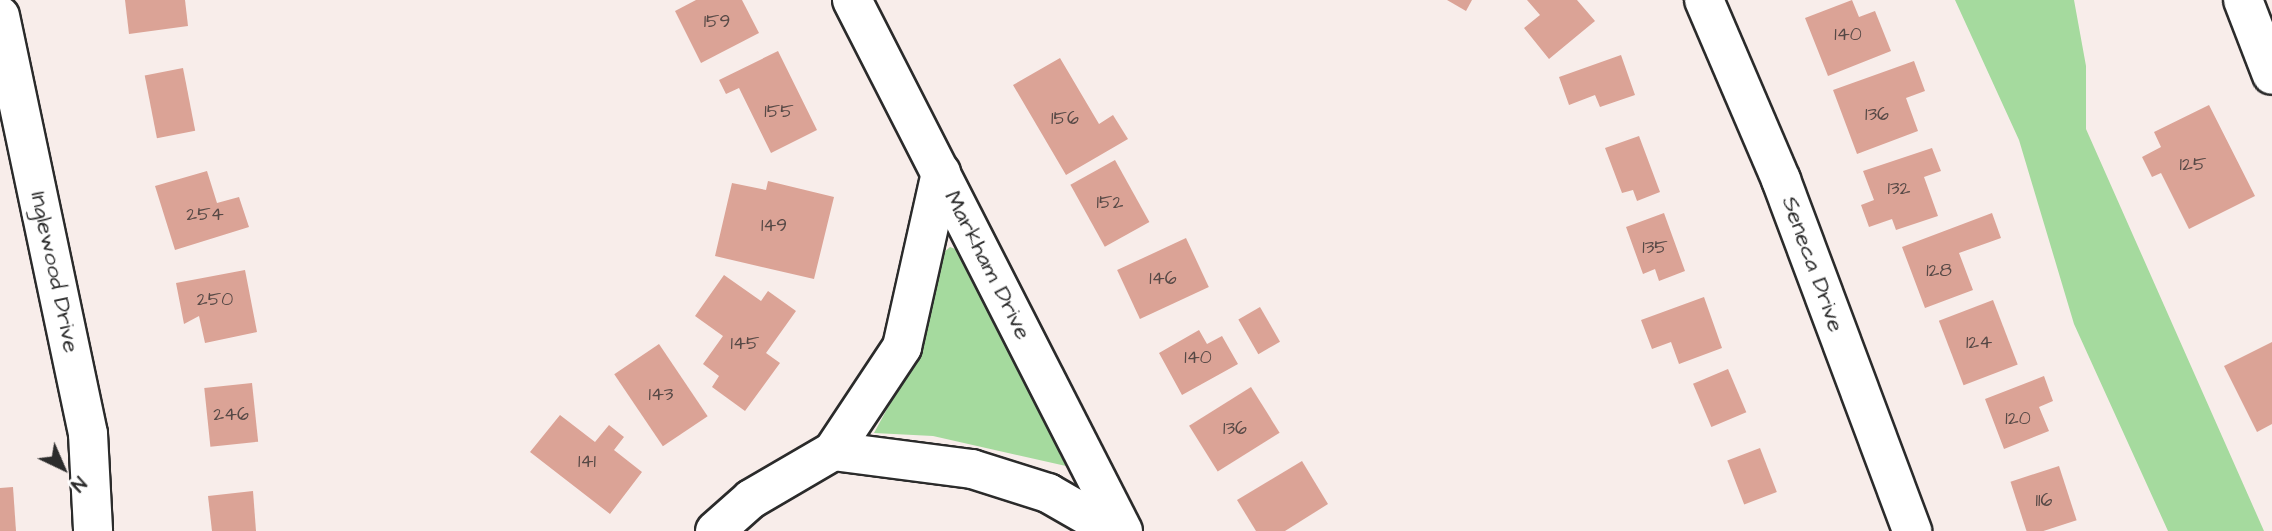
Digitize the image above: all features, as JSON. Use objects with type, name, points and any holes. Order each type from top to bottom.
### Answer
[{"type":"street","name":"Markham Drive","points":[[852,0],[1123,531]]},
{"type":"street","name":"Seneca Drive","points":[[1704,0],[1781,180],[1912,531]]},
{"type":"street","points":[[2243,0],[2272,75]]},
{"type":"street","name":"Inglewood Drive","points":[[0,16],[88,434],[93,531]]},
{"type":"street","points":[[715,531],[751,499],[833,451],[902,347],[941,172]]},
{"type":"street","points":[[833,451],[972,469],[1048,493],[1114,531]]},
{"type":"green space","points":[[1955,0],[2074,0],[2086,66],[2086,129],[2264,531],[2168,531],[2074,324],[2019,140]]},
{"type":"green space","points":[[950,247],[958,250],[1066,466],[933,436],[874,433],[905,376],[943,253]]},
{"type":"building","points":[[125,0],[185,0],[188,26],[129,34]]},
{"type":"building","points":[[696,0],[742,0],[759,33],[701,63],[675,11]]},
{"type":"building","points":[[1447,0],[1472,0],[1466,11]]},
{"type":"building","points":[[1527,0],[1577,0],[1595,21],[1549,59],[1524,28],[1540,15]]},
{"type":"building","points":[[1852,0],[1859,17],[1875,11],[1891,51],[1828,76],[1805,18]]},
{"type":"building","points":[[778,51],[817,130],[771,153],[739,88],[726,94],[719,80]]},
{"type":"building","points":[[1621,55],[1635,95],[1600,107],[1595,95],[1569,105],[1559,77]]},
{"type":"building","points":[[1060,58],[1099,124],[1113,115],[1128,139],[1066,175],[1013,85]]},
{"type":"building","points":[[1914,61],[1925,91],[1906,98],[1918,131],[1857,154],[1833,90]]},
{"type":"building","points":[[183,68],[195,131],[157,138],[145,75]]},
{"type":"building","points":[[2209,105],[2255,196],[2189,229],[2161,173],[2152,177],[2142,157],[2161,147],[2154,132]]},
{"type":"building","points":[[1639,136],[1660,192],[1637,201],[1633,190],[1622,193],[1605,148]]},
{"type":"building","points":[[1932,148],[1941,171],[1924,177],[1938,216],[1896,230],[1892,219],[1869,227],[1861,205],[1874,200],[1863,171]]},
{"type":"building","points":[[1115,160],[1149,222],[1105,247],[1070,185]]},
{"type":"building","points":[[207,171],[217,203],[239,197],[249,227],[175,250],[155,186]]},
{"type":"building","points":[[768,181],[834,197],[814,279],[715,256],[732,183],[766,190]]},
{"type":"building","points":[[1664,213],[1685,271],[1659,281],[1655,269],[1643,274],[1626,227]]},
{"type":"building","points":[[1992,213],[2001,238],[1959,253],[1973,290],[1925,308],[1902,247]]},
{"type":"building","points":[[1186,238],[1209,287],[1140,319],[1117,270]]},
{"type":"building","points":[[245,270],[257,332],[205,343],[199,316],[184,324],[176,283]]},
{"type":"building","points":[[724,275],[761,301],[768,291],[796,311],[766,353],[780,363],[745,411],[712,387],[719,376],[703,364],[723,336],[695,316]]},
{"type":"building","points":[[1704,297],[1722,348],[1679,364],[1671,342],[1652,349],[1641,320]]},
{"type":"building","points":[[1993,300],[2018,364],[1964,385],[1939,321]]},
{"type":"building","points":[[1260,307],[1280,342],[1258,354],[1238,320]]},
{"type":"building","points":[[1199,330],[1207,344],[1222,336],[1238,364],[1182,395],[1159,353]]},
{"type":"building","points":[[2272,342],[2272,424],[2257,432],[2224,366]]},
{"type":"building","points":[[659,344],[708,416],[663,446],[614,374]]},
{"type":"building","points":[[1728,369],[1746,412],[1711,427],[1693,384]]},
{"type":"building","points":[[2044,376],[2053,401],[2039,407],[2049,431],[2004,449],[1985,399]]},
{"type":"building","points":[[252,383],[258,442],[210,447],[204,388]]},
{"type":"building","points":[[1251,387],[1280,433],[1218,471],[1189,426]]},
{"type":"building","points":[[560,415],[595,442],[609,425],[624,437],[614,450],[642,472],[610,514],[530,452]]},
{"type":"building","points":[[1760,448],[1777,492],[1744,504],[1727,461]]},
{"type":"building","points":[[1302,461],[1328,504],[1285,531],[1256,531],[1237,500]]},
{"type":"building","points":[[2059,466],[2077,520],[2043,531],[2026,531],[2010,482]]},
{"type":"building","points":[[13,487],[16,531],[0,531],[0,488]]},
{"type":"building","points":[[253,491],[256,531],[212,531],[208,496]]}]
